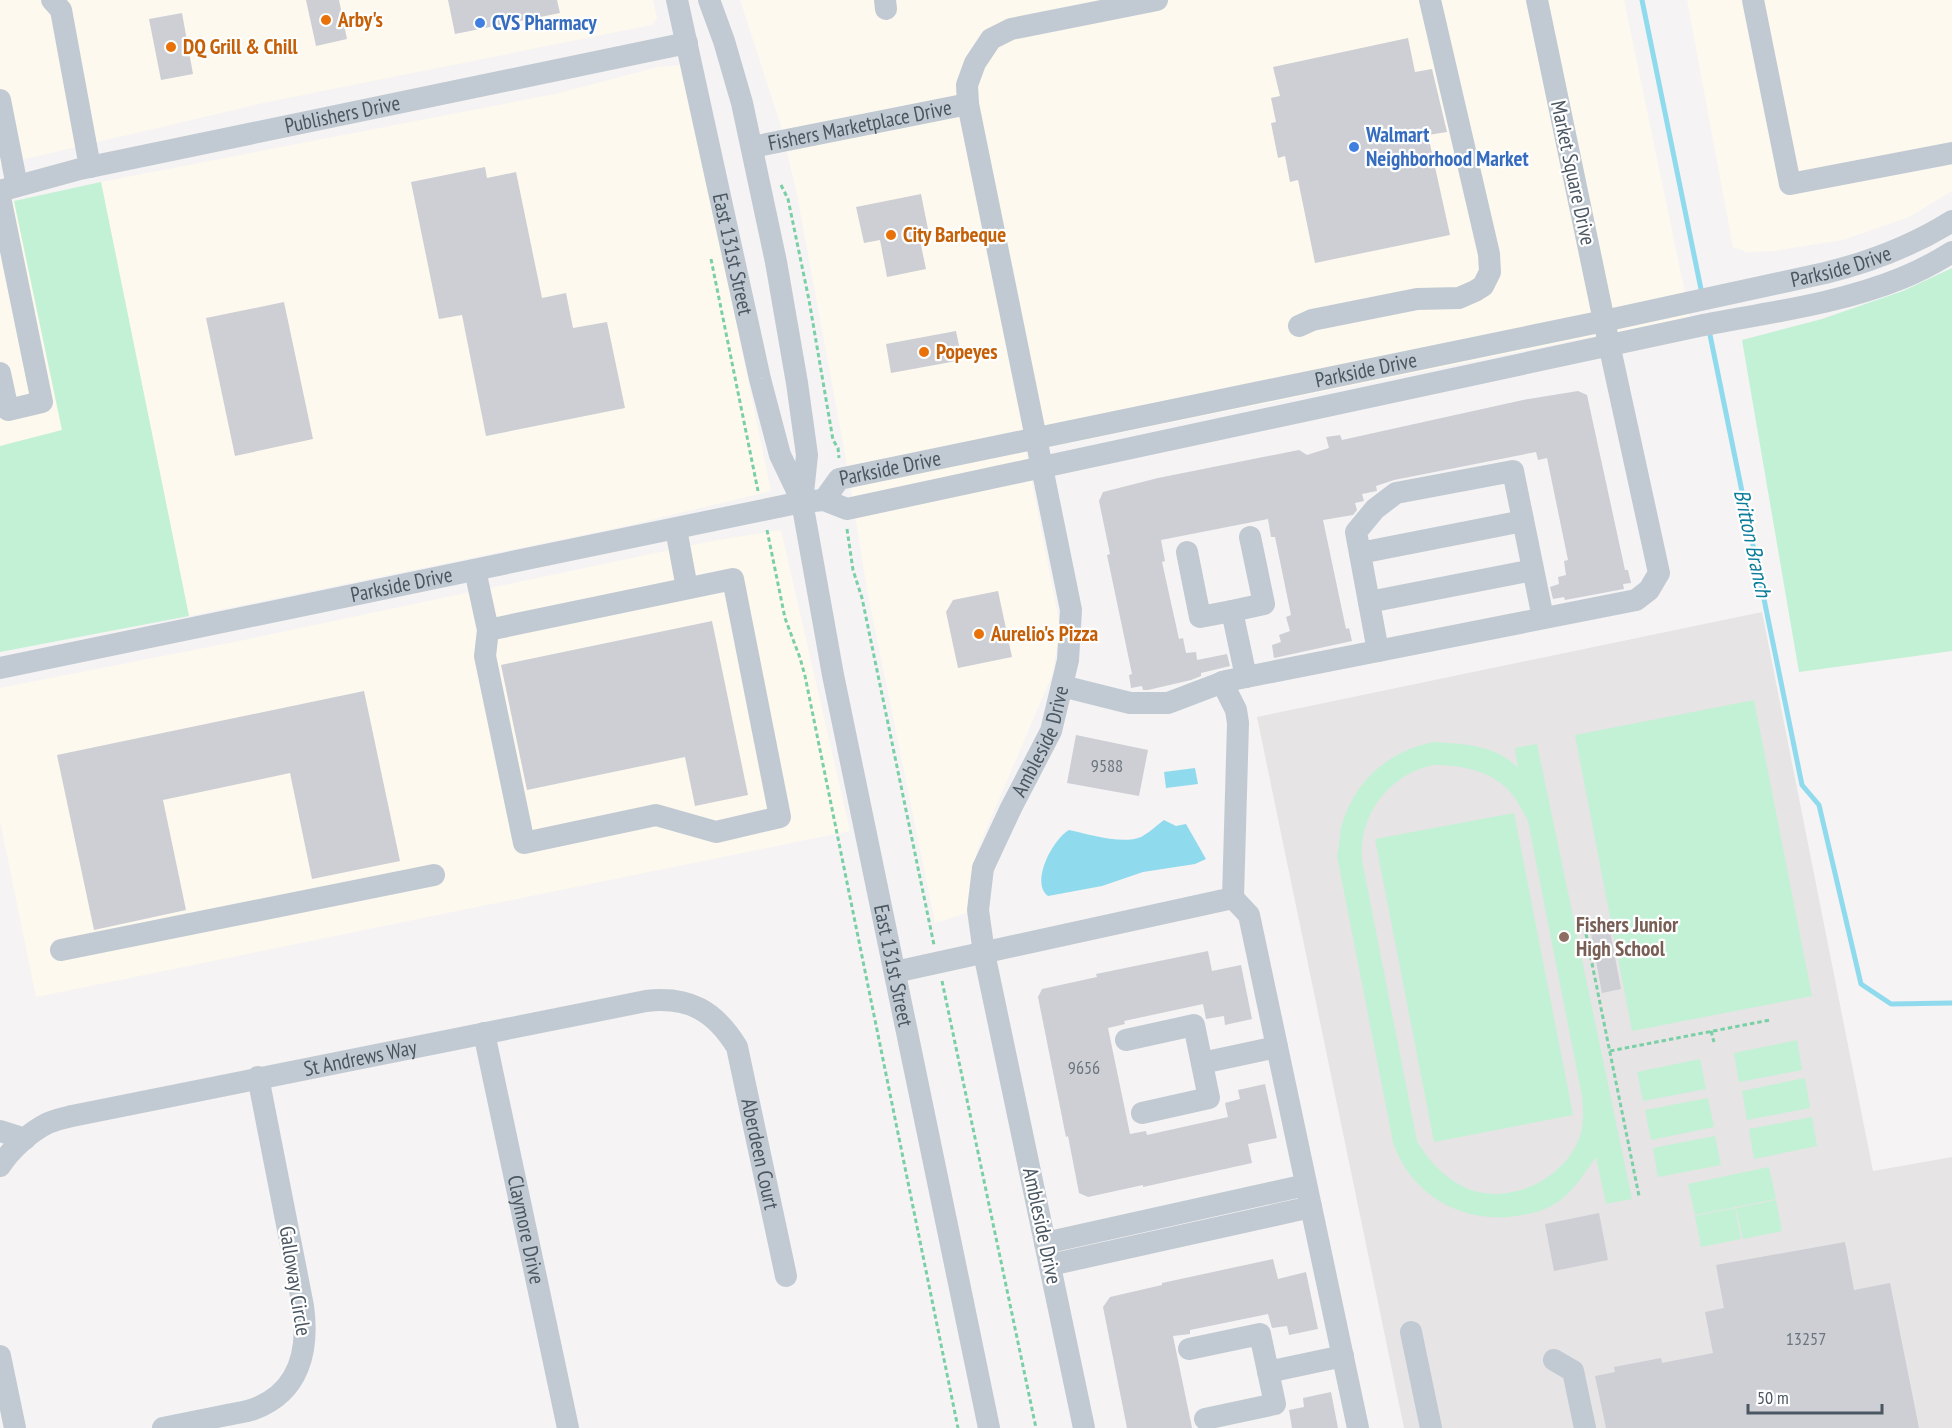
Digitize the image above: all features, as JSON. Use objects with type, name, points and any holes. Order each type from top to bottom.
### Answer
[{"type":"street","points":[[52,0],[61,10],[90,167]]},
{"type":"street","name":"East 131st Street","points":[[677,0],[780,456],[813,501]]},
{"type":"street","name":"East 131st Street","points":[[709,0],[742,102],[776,262],[807,455],[833,675],[989,1428]]},
{"type":"street","name":"Ambleside Drive","points":[[1084,1428],[984,953],[978,910],[983,868],[1051,731],[1068,660],[1071,610],[968,104],[968,85],[975,63],[991,39],[1011,29],[1157,0]]},
{"type":"street","points":[[1299,326],[1312,320],[1417,299],[1459,298],[1483,286],[1490,272],[1489,254],[1430,0]]},
{"type":"street","name":"Market Square Drive","points":[[1537,0],[1659,573],[1649,590],[1636,600],[1543,618]]},
{"type":"street","points":[[1753,0],[1790,184],[1952,153]]},
{"type":"street","name":"Publishers Drive","points":[[6,191],[90,167],[687,43]]},
{"type":"street","points":[[0,100],[6,191],[5,250],[42,402],[8,410],[0,373]]},
{"type":"street","name":"Fishers Marketplace Drive","points":[[752,147],[968,104]]},
{"type":"street","name":"Parkside Drive","points":[[813,501],[839,479],[1604,321],[1854,266],[1911,244],[1952,221]]},
{"type":"street","name":"Parkside Drive","points":[[0,668],[813,501],[847,508],[1610,346],[1861,292],[1903,278],[1952,252]]},
{"type":"street","points":[[1062,686],[1131,703],[1168,703],[1222,682],[1246,677],[1378,651],[1543,618],[1513,471],[1396,493],[1376,509],[1356,532],[1378,651]]},
{"type":"street","points":[[1360,553],[1523,521]]},
{"type":"street","points":[[676,529],[687,588]]},
{"type":"street","points":[[1187,552],[1200,617],[1264,604],[1250,537]]},
{"type":"street","points":[[476,570],[488,630],[484,656],[524,843],[656,815],[716,832],[780,817],[733,579],[488,630]]},
{"type":"street","points":[[1369,602],[1533,570]]},
{"type":"street","points":[[1232,611],[1246,677]]},
{"type":"street","points":[[1222,682],[1236,710],[1238,723],[1233,898],[1249,915],[1358,1428]]},
{"type":"street","points":[[61,950],[434,875]]},
{"type":"street","points":[[895,972],[1233,898]]},
{"type":"street","name":"St Andrews Way","points":[[0,1166],[7,1155],[25,1139],[47,1124],[72,1116],[258,1077],[662,999],[677,1000],[708,1012],[728,1033]]},
{"type":"street","points":[[1126,1040],[1194,1025],[1209,1098],[1142,1113]]},
{"type":"street","name":"Claymore Drive","points":[[484,1033],[568,1428]]},
{"type":"street","name":"Aberdeen Court","points":[[728,1033],[737,1047],[786,1276]]},
{"type":"street","points":[[1202,1063],[1277,1047]]},
{"type":"street","name":"Galloway Circle","points":[[163,1428],[254,1410],[282,1390],[301,1363],[306,1326],[303,1306],[258,1077]]},
{"type":"street","points":[[0,1131],[25,1139]]},
{"type":"street","points":[[1046,1243],[1309,1196]]},
{"type":"street","points":[[1050,1265],[1309,1196]]},
{"type":"street","points":[[1411,1332],[1431,1428]]},
{"type":"street","points":[[1190,1349],[1260,1334],[1275,1404],[1205,1419]]},
{"type":"street","points":[[0,1356],[15,1428]]},
{"type":"street","points":[[1268,1372],[1342,1356]]},
{"type":"street","points":[[1554,1360],[1573,1371],[1585,1428]]},
{"type":"path","points":[[780,181],[788,199],[798,244],[833,440],[838,448],[839,458]]},
{"type":"path","points":[[711,258],[785,618],[800,658],[807,688],[958,1428]]},
{"type":"path","points":[[1583,919],[1638,1196]]},
{"type":"path","points":[[1610,1052],[1770,1020]]},
{"type":"path","points":[[1711,1031],[1714,1042]]},
{"type":"shaded area","points":[[0,0],[653,0],[657,18],[652,25],[263,103],[0,165]]},
{"type":"shaded area","points":[[740,0],[1624,0],[1690,317],[1026,452],[1060,626],[1053,673],[977,851],[970,912],[935,923],[867,590],[845,454],[797,195],[780,123]]},
{"type":"shaded area","points":[[1687,0],[1952,0],[1952,191],[1909,217],[1843,240],[1774,251],[1746,252],[1733,247]]},
{"type":"shaded area","points":[[683,65],[771,491],[622,527],[189,616],[101,182],[555,94],[658,67]]},
{"type":"shaded area","points":[[14,201],[62,430],[0,446],[0,207]]},
{"type":"shaded area","points":[[781,530],[850,831],[36,997],[0,821],[0,688],[239,641],[712,541]]},
{"type":"shaded area","name":"Fishers Junior High School","points":[[1762,612],[1873,1171],[1952,1157],[1952,1428],[1404,1428],[1257,717]]},
{"type":"green space","points":[[101,182],[189,616],[0,652],[0,446],[62,430],[14,201]]},
{"type":"green space","points":[[1952,268],[1952,651],[1799,672],[1742,340],[1822,319],[1903,291]]},
{"type":"green space","points":[[1754,700],[1812,996],[1632,1031],[1575,735]]},
{"type":"green space","points":[[1434,742],[1479,747],[1500,755],[1518,768],[1515,748],[1537,744],[1632,1199],[1606,1204],[1596,1157],[1571,1190],[1560,1201],[1549,1207],[1522,1215],[1481,1216],[1443,1203],[1427,1192],[1401,1161],[1393,1142],[1337,856],[1342,824],[1356,793],[1376,770],[1389,760],[1418,746]],"holes":[[[1434,765],[1476,771],[1495,779],[1514,796],[1528,821],[1582,1096],[1581,1133],[1564,1163],[1551,1175],[1535,1184],[1518,1191],[1501,1194],[1483,1193],[1458,1184],[1438,1168],[1417,1141],[1362,860],[1365,827],[1380,799],[1404,777]]]},
{"type":"green space","points":[[1514,813],[1573,1115],[1434,1142],[1375,839]]},
{"type":"green space","points":[[1797,1040],[1802,1070],[1739,1082],[1734,1053]]},
{"type":"green space","points":[[1700,1059],[1706,1089],[1643,1101],[1637,1072]]},
{"type":"green space","points":[[1805,1078],[1810,1108],[1747,1120],[1742,1091]]},
{"type":"green space","points":[[1708,1098],[1714,1127],[1651,1140],[1645,1110]]},
{"type":"green space","points":[[1812,1117],[1817,1146],[1754,1159],[1749,1129]]},
{"type":"green space","points":[[1715,1136],[1721,1165],[1658,1177],[1653,1148]]},
{"type":"green space","points":[[1769,1167],[1776,1199],[1695,1215],[1688,1184]]},
{"type":"green space","points":[[1776,1200],[1782,1231],[1743,1239],[1736,1208]]},
{"type":"green space","points":[[1735,1208],[1741,1239],[1701,1247],[1695,1216]]},
{"type":"water","points":[[1195,768],[1198,784],[1166,788],[1164,772]]},
{"type":"water","points":[[1164,820],[1176,826],[1186,824],[1206,859],[1195,864],[1143,872],[1102,886],[1048,896],[1043,890],[1041,881],[1046,861],[1056,842],[1069,830],[1124,840],[1141,837]]},
{"type":"building","name":"Arby's","points":[[306,0],[339,0],[347,39],[316,46]]},
{"type":"building","name":"CVS Pharmacy","points":[[448,0],[557,0],[560,13],[455,34]]},
{"type":"building","name":"DQ Grill & Chill","points":[[182,13],[193,74],[161,80],[149,19]]},
{"type":"building","name":"Walmart Neighborhood Market","points":[[1408,38],[1415,72],[1432,69],[1447,132],[1428,135],[1450,235],[1315,263],[1298,180],[1290,182],[1285,156],[1278,158],[1271,123],[1276,122],[1271,98],[1280,96],[1273,67]]},
{"type":"building","points":[[485,167],[487,178],[516,172],[542,298],[566,293],[573,328],[607,322],[625,408],[486,436],[462,315],[439,319],[411,182]]},
{"type":"building","name":"City Barbeque","points":[[921,194],[928,229],[918,231],[926,269],[887,277],[880,240],[864,243],[856,207]]},
{"type":"building","points":[[284,302],[313,439],[235,456],[206,318]]},
{"type":"building","name":"Popeyes","points":[[956,331],[962,360],[891,373],[886,344]]},
{"type":"building","points":[[1578,391],[1587,395],[1625,570],[1628,570],[1631,583],[1623,584],[1624,589],[1565,600],[1564,597],[1553,599],[1550,587],[1559,584],[1558,577],[1566,575],[1564,561],[1568,560],[1547,458],[1538,460],[1536,452],[1394,480],[1376,486],[1377,491],[1362,494],[1364,501],[1355,503],[1357,510],[1353,515],[1323,520],[1346,629],[1349,628],[1352,641],[1274,658],[1272,645],[1281,642],[1279,635],[1290,631],[1286,617],[1291,615],[1275,537],[1271,537],[1268,519],[1161,540],[1165,561],[1162,562],[1179,639],[1183,638],[1186,653],[1196,652],[1197,660],[1227,654],[1230,666],[1201,673],[1201,676],[1191,680],[1148,690],[1143,690],[1142,686],[1131,688],[1129,675],[1132,674],[1107,555],[1110,554],[1099,501],[1103,492],[1158,478],[1299,450],[1307,455],[1329,448],[1326,437],[1340,435],[1342,440],[1523,400]]},
{"type":"building","name":"Aurelio's Pizza","points":[[998,591],[1012,657],[958,668],[946,612],[953,600]]},
{"type":"building","points":[[712,621],[748,795],[695,806],[685,757],[527,790],[501,665]]},
{"type":"building","points":[[364,691],[400,861],[312,879],[290,773],[163,800],[186,910],[94,930],[57,755]]},
{"type":"building","points":[[1076,735],[1148,750],[1139,796],[1067,783]]},
{"type":"building","points":[[1608,920],[1621,989],[1602,993],[1589,923]]},
{"type":"building","points":[[1208,951],[1212,971],[1241,965],[1252,1019],[1225,1025],[1224,1016],[1206,1019],[1203,1004],[1124,1021],[1125,1024],[1108,1028],[1130,1134],[1146,1131],[1147,1135],[1228,1117],[1225,1103],[1240,1099],[1238,1090],[1265,1084],[1277,1138],[1248,1144],[1252,1163],[1088,1197],[1079,1193],[1038,997],[1042,989],[1097,977],[1096,974]]},
{"type":"building","points":[[1599,1213],[1608,1260],[1554,1271],[1545,1224]]},
{"type":"building","points":[[1845,1242],[1854,1290],[1890,1283],[1919,1428],[1606,1428],[1595,1376],[1615,1372],[1614,1367],[1661,1358],[1662,1363],[1713,1353],[1705,1312],[1724,1308],[1716,1265]]},
{"type":"building","points":[[1273,1259],[1278,1279],[1306,1272],[1318,1329],[1289,1335],[1287,1326],[1272,1328],[1268,1314],[1190,1330],[1190,1334],[1173,1336],[1192,1428],[1127,1428],[1103,1307],[1110,1297],[1162,1285],[1162,1283]]},
{"type":"building","points":[[1331,1392],[1338,1428],[1292,1428],[1289,1410],[1304,1407],[1303,1398]]},
{"type":"waterway","name":"Britton Branch","points":[[1642,0],[1702,294]]},
{"type":"waterway","name":"Britton Branch","points":[[1709,330],[1802,785],[1819,805],[1861,984],[1891,1004],[1952,1003]]},
{"type":"place","name":"Arby's","points":[[326,20]]},
{"type":"place","name":"CVS Pharmacy","points":[[480,23]]},
{"type":"place","name":"DQ Grill & Chill","points":[[171,47]]},
{"type":"place","name":"Walmart Neighborhood Market","points":[[1354,147]]},
{"type":"place","name":"City Barbeque","points":[[891,235]]},
{"type":"place","name":"Popeyes","points":[[924,352]]},
{"type":"place","name":"Aurelio's Pizza","points":[[979,634]]},
{"type":"place","name":"Fishers Junior High School","points":[[1564,937]]}]
